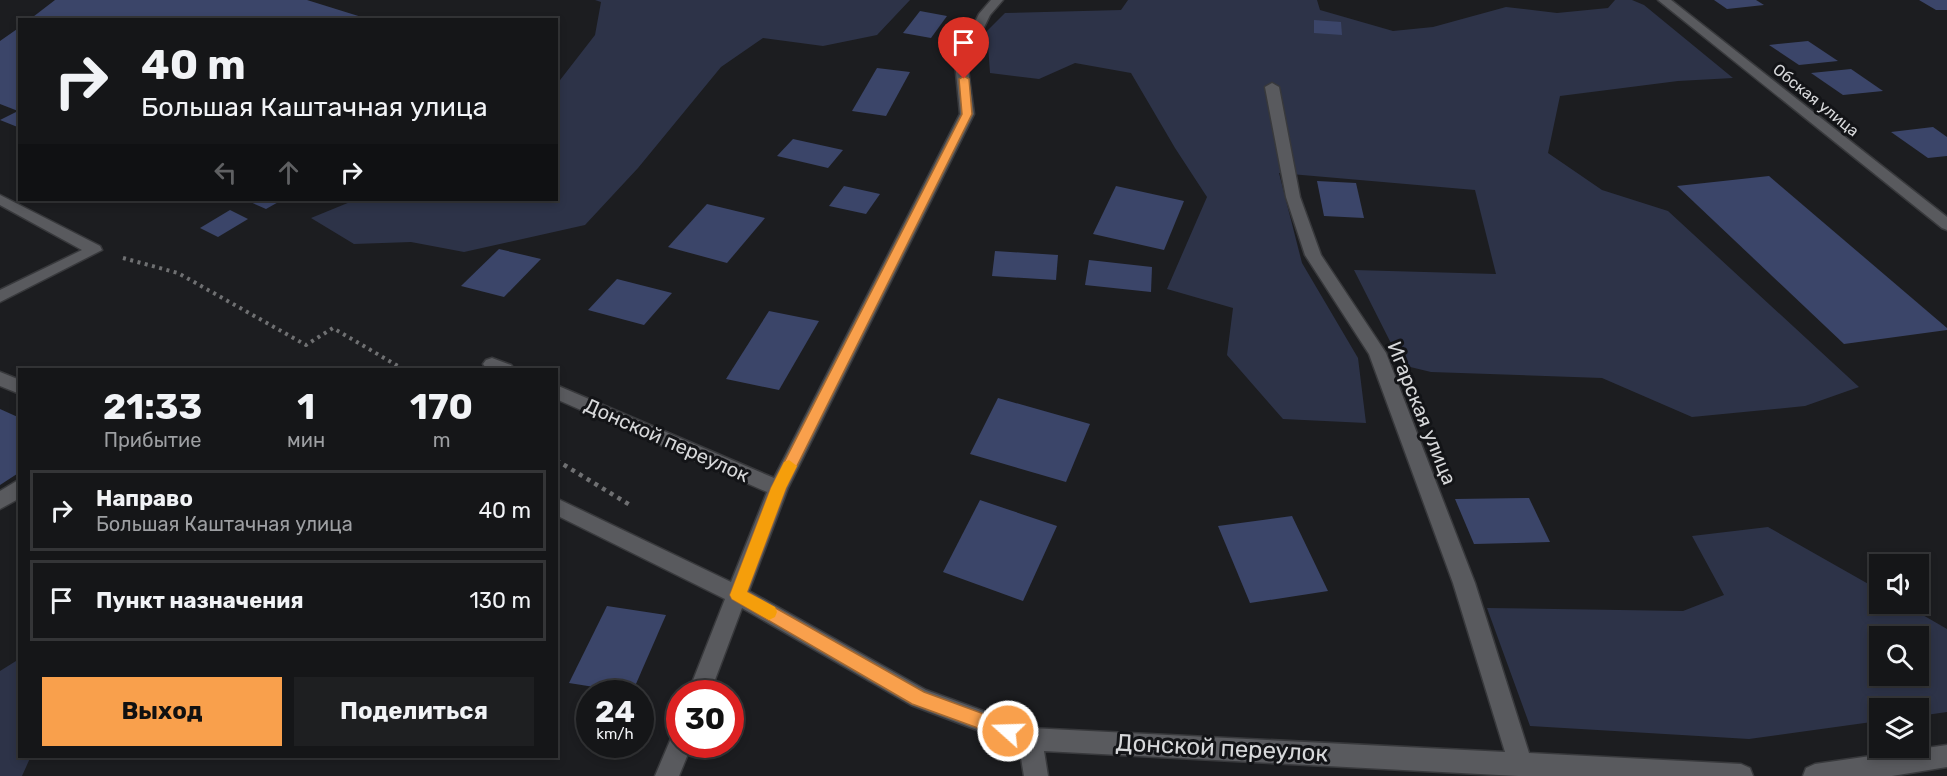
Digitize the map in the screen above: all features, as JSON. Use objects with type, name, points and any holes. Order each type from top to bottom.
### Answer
[{"type":"street","points":[[704,680],[778,488],[967,114],[962,62],[985,14],[997,0]]},
{"type":"street","name":"Обская улица","points":[[1664,0],[1947,225]]},
{"type":"street","name":"Игарская улица","points":[[1272,87],[1293,197],[1313,255],[1377,353],[1464,583],[1520,763]]},
{"type":"street","points":[[0,199],[94,250]]},
{"type":"street","points":[[0,297],[94,250]]},
{"type":"street","points":[[0,378],[18,387]]},
{"type":"street","name":"Донской переулок","points":[[558,393],[778,488]]},
{"type":"street","points":[[0,501],[18,488]]},
{"type":"street","name":"Донской переулок","points":[[558,507],[738,595],[919,698],[1030,739],[1741,776]]},
{"type":"street","points":[[1030,739],[1036,776]]},
{"type":"street","points":[[1815,776],[1947,756]]},
{"type":"street","points":[[667,776],[674,758]]},
{"type":"path","points":[[94,250],[178,273],[306,345],[333,328],[401,368]]},
{"type":"shaded area","points":[[595,0],[910,0],[877,35],[823,46],[763,38],[721,67],[638,168],[585,225],[464,252],[411,242],[354,244],[311,218],[353,201],[558,201],[558,83],[595,35],[601,2]]},
{"type":"shaded area","points":[[1128,0],[1317,0],[1320,10],[1393,31],[1433,27],[1506,7],[1557,13],[1608,8],[1615,0],[1632,0],[1644,5],[1733,78],[1678,81],[1560,96],[1548,153],[1602,190],[1668,211],[1859,387],[1805,406],[1692,417],[1602,378],[1431,372],[1402,365],[1354,270],[1496,274],[1475,190],[1279,173],[1302,263],[1358,358],[1366,423],[1283,419],[1227,355],[1233,308],[1167,289],[1207,197],[1131,73],[1075,63],[1039,79],[990,73],[987,31],[1005,13],[1121,10]]},
{"type":"shaded area","points":[[1768,527],[1869,584],[1869,614],[1921,614],[1947,629],[1947,712],[1929,715],[1929,698],[1869,698],[1869,722],[1749,739],[1530,726],[1487,608],[1683,611],[1724,595],[1692,536]]},
{"type":"shaded area","points":[[18,656],[18,758],[30,758],[22,776],[0,776],[0,671],[16,661]]},
{"type":"building","points":[[55,0],[307,0],[365,18],[32,18]]},
{"type":"building","points":[[1714,0],[1756,0],[1764,5],[1727,9]]},
{"type":"building","points":[[1919,0],[1947,0],[1947,10],[1936,10]]},
{"type":"building","points":[[920,11],[947,16],[931,38],[903,33]]},
{"type":"building","points":[[1314,20],[1341,22],[1342,35],[1314,33]]},
{"type":"building","points":[[18,28],[18,111],[0,104],[0,41]]},
{"type":"building","points":[[1808,41],[1838,61],[1799,65],[1769,45]]},
{"type":"building","points":[[877,68],[910,72],[886,116],[852,111]]},
{"type":"building","points":[[1851,69],[1883,91],[1843,95],[1811,73]]},
{"type":"building","points":[[18,111],[18,127],[0,120]]},
{"type":"building","points":[[1933,127],[1947,137],[1947,156],[1928,158],[1891,132]]},
{"type":"building","points":[[793,139],[843,150],[828,168],[777,156]]},
{"type":"building","points":[[1769,176],[1947,330],[1844,344],[1677,186]]},
{"type":"building","points":[[1317,181],[1356,183],[1364,218],[1324,216]]},
{"type":"building","points":[[844,186],[880,194],[866,214],[829,206]]},
{"type":"building","points":[[1116,186],[1184,201],[1164,250],[1093,234]]},
{"type":"building","points":[[248,201],[280,201],[266,209]]},
{"type":"building","points":[[707,204],[765,218],[727,263],[668,247]]},
{"type":"building","points":[[230,210],[248,219],[218,237],[200,228]]},
{"type":"building","points":[[499,249],[541,259],[504,297],[461,286]]},
{"type":"building","points":[[995,251],[1058,255],[1056,280],[992,276]]},
{"type":"building","points":[[1089,260],[1152,267],[1151,292],[1085,285]]},
{"type":"building","points":[[617,279],[672,293],[644,325],[588,310]]},
{"type":"building","points":[[769,311],[819,321],[779,390],[726,379]]},
{"type":"building","points":[[998,398],[1090,424],[1066,482],[970,454]]},
{"type":"building","points":[[0,409],[18,417],[18,473],[0,485]]},
{"type":"building","points":[[1529,498],[1550,542],[1474,544],[1455,499]]},
{"type":"building","points":[[980,500],[1057,526],[1023,601],[943,572]]},
{"type":"building","points":[[1292,516],[1328,591],[1250,603],[1218,526]]},
{"type":"building","points":[[607,606],[666,615],[638,680],[576,680],[576,684],[569,683]]},
{"type":"slow traffic","points":[[769,612],[738,595],[778,488],[789,466]]},
{"type":"route","points":[[964,79],[967,114],[778,488],[738,595],[919,698],[1008,731]]}]
